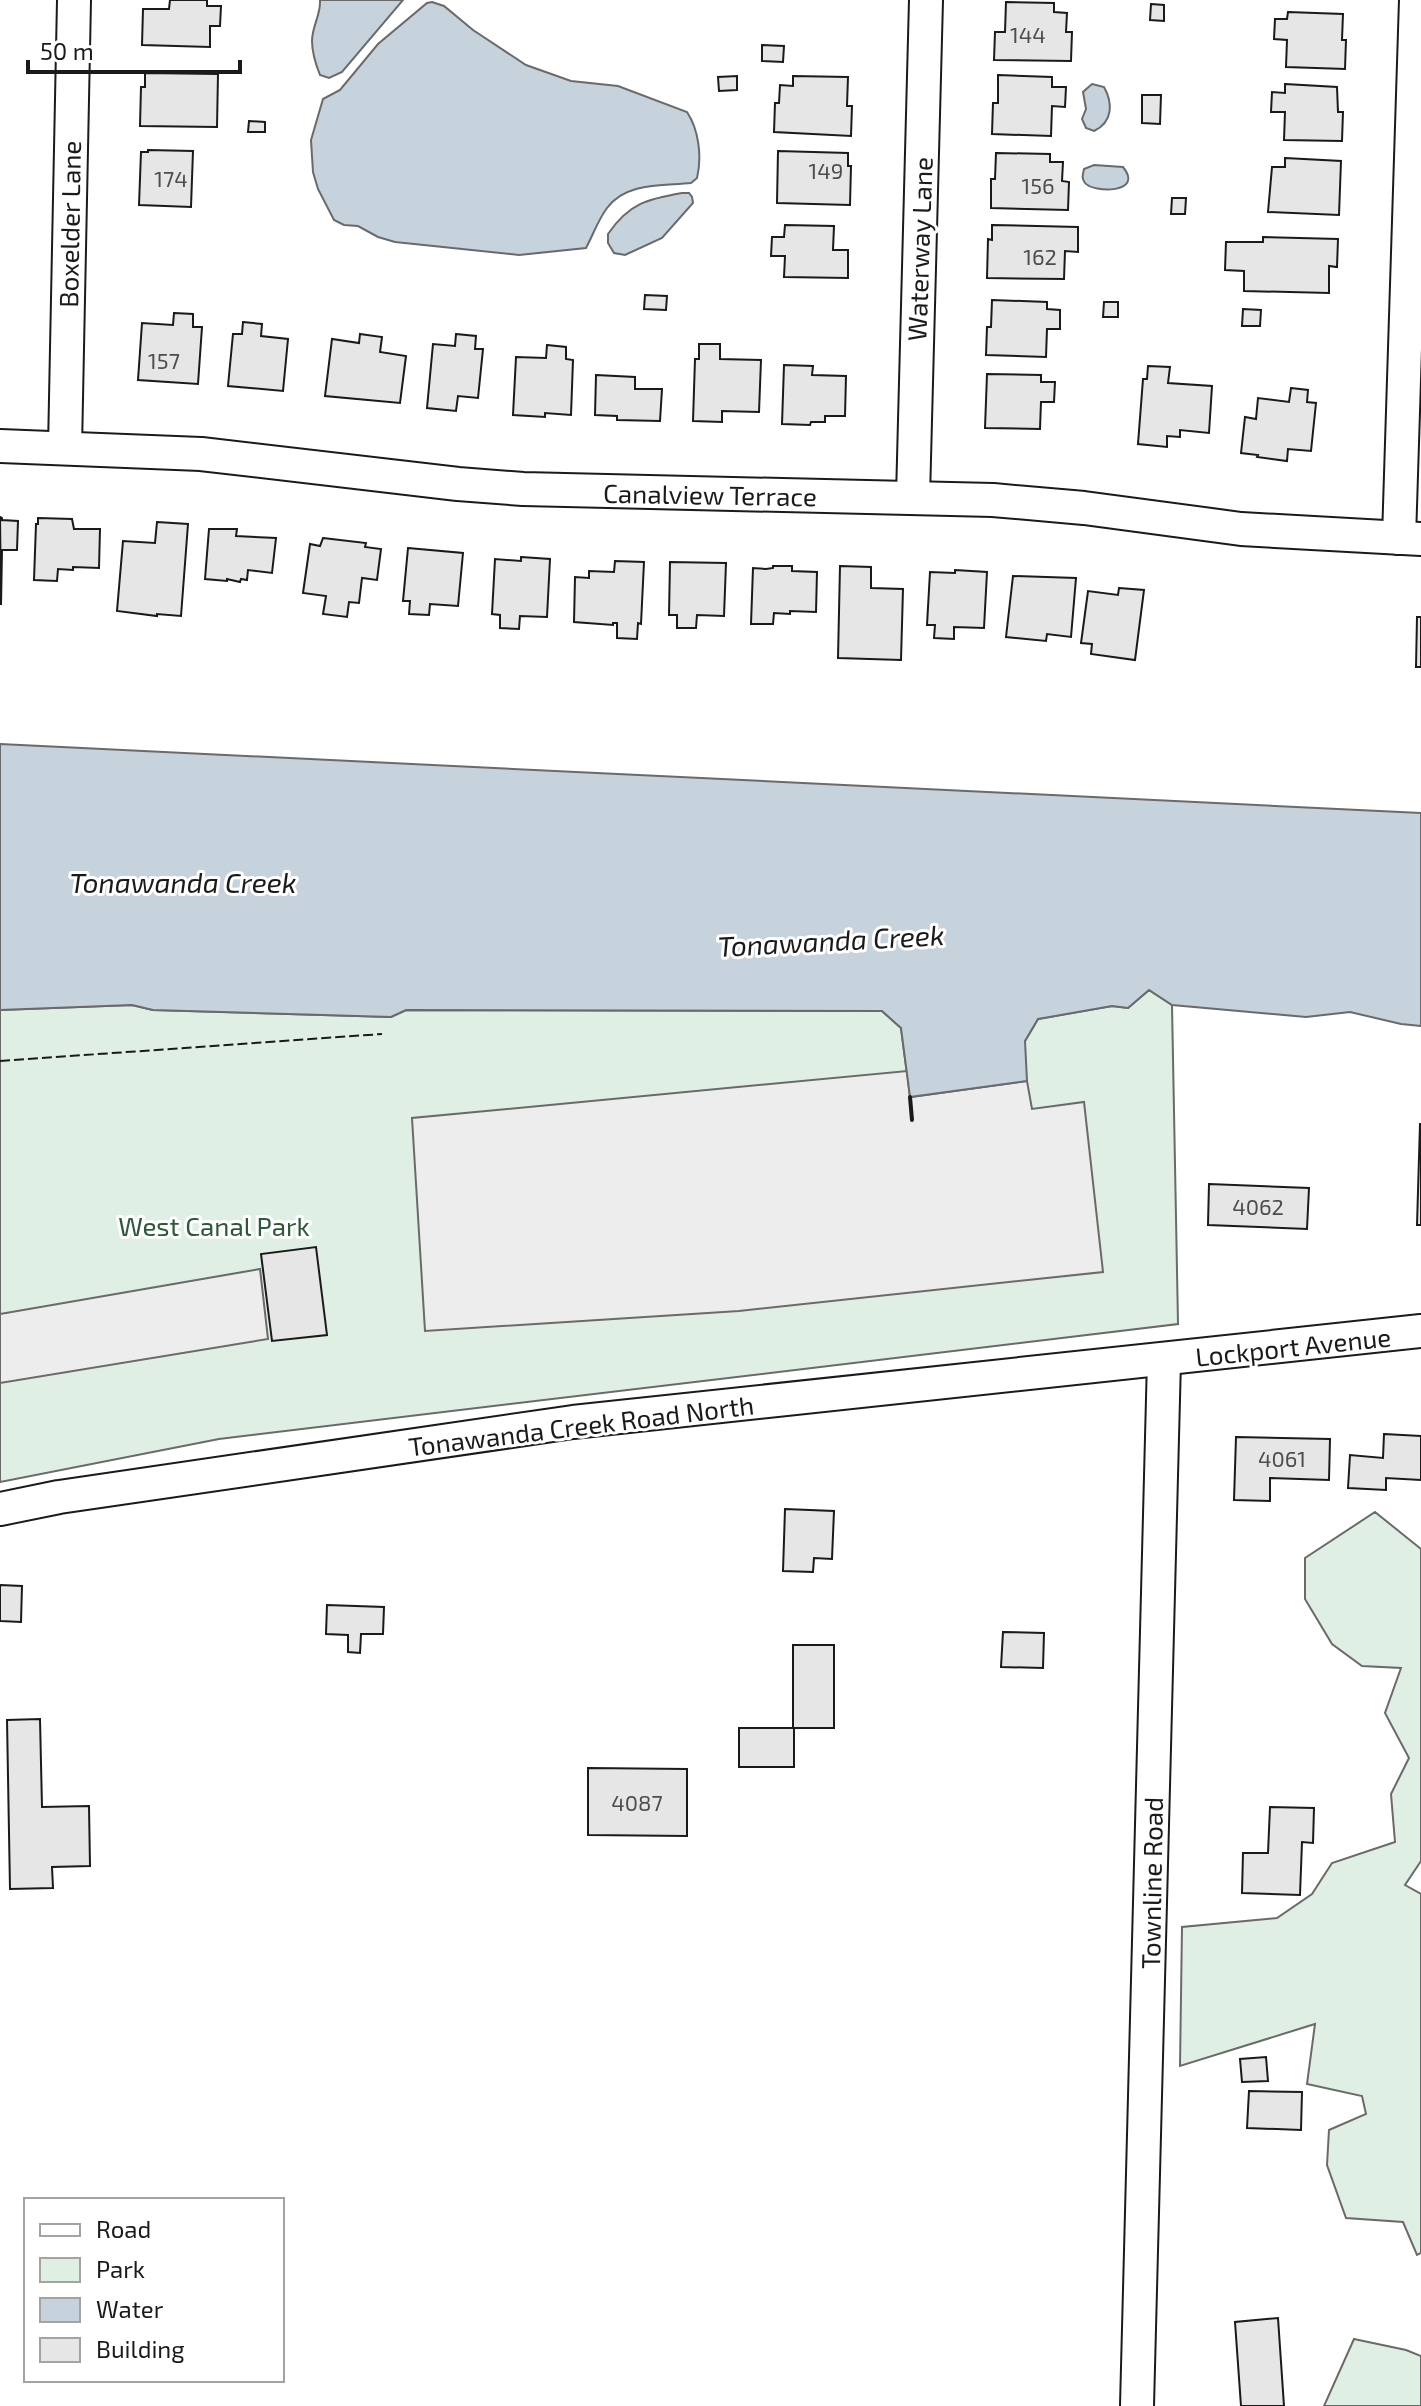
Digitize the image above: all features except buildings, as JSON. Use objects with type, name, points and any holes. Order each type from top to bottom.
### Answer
[{"type":"street","name":"Boxelder Lane","points":[[65,448],[74,0]]},
{"type":"street","name":"Waterway Lane","points":[[913,497],[926,0]]},
{"type":"street","points":[[1410,538],[1416,0]]},
{"type":"street","name":"Canalview Terrace","points":[[0,446],[201,454],[523,489],[913,497],[1045,504],[1241,529],[1410,538]]},
{"type":"street","name":"Lockport Avenue","points":[[1164,1360],[1421,1331]]},
{"type":"street","name":"Tonawanda Creek Road North","points":[[0,1509],[573,1422],[1164,1360]]},
{"type":"street","name":"Townline Road","points":[[1137,2406],[1164,1360]]},
{"type":"green space","name":"West Canal Park","points":[[1149,990],[1172,1005],[1178,1324],[219,1439],[0,1482],[0,1010],[132,1005],[153,1010],[391,1017],[406,1010],[882,1011],[901,1028],[910,1097],[1025,1041],[1038,1019],[1112,1006],[1128,1008]]},
{"type":"green space","points":[[1375,1512],[1421,1549],[1421,1861],[1405,1885],[1421,1894],[1421,2253],[1417,2255],[1403,2222],[1346,2218],[1327,2165],[1329,2130],[1366,2114],[1362,2096],[1307,2084],[1315,2024],[1180,2066],[1182,1927],[1277,1918],[1312,1894],[1332,1863],[1395,1842],[1391,1794],[1409,1758],[1385,1713],[1401,1668],[1362,1666],[1332,1644],[1305,1599],[1305,1558]]},
{"type":"green space","points":[[1354,2339],[1421,2356],[1421,2406],[1324,2406]]},
{"type":"shaded area","points":[[907,1071],[910,1097],[1027,1081],[1032,1109],[1084,1102],[1103,1272],[739,1311],[425,1331],[412,1118]]},
{"type":"shaded area","points":[[260,1269],[268,1339],[0,1383],[0,1314]]},
{"type":"water","points":[[320,0],[403,0],[342,72],[329,78],[320,75],[312,45]]},
{"type":"water","points":[[432,2],[444,6],[473,30],[526,65],[571,81],[618,86],[687,112],[698,144],[697,178],[691,183],[646,187],[624,194],[607,208],[586,248],[519,255],[395,242],[358,226],[344,225],[334,220],[313,172],[311,140],[323,99],[340,90],[378,44]]},
{"type":"water","points":[[1092,84],[1104,87],[1110,106],[1105,123],[1094,131],[1086,128],[1082,119],[1086,109],[1083,92]]},
{"type":"water","points":[[1094,165],[1123,167],[1128,176],[1127,182],[1115,189],[1090,186],[1085,183],[1083,174],[1084,169]]},
{"type":"water","points":[[689,193],[693,203],[662,238],[625,255],[614,253],[608,243],[608,234],[624,215],[649,200]]},
{"type":"water","name":"Tonawanda Creek","points":[[0,744],[1421,813],[1421,1026],[1350,1012],[1306,1017],[1172,1005],[1149,990],[1128,1008],[1112,1006],[1038,1019],[1025,1041],[1027,1081],[910,1097],[901,1028],[882,1011],[406,1010],[391,1017],[153,1010],[132,1005],[0,1010]]},
{"type":"fence","points":[[0,1061],[382,1034]]},
{"type":"wall","points":[[910,1097],[912,1120]]}]
